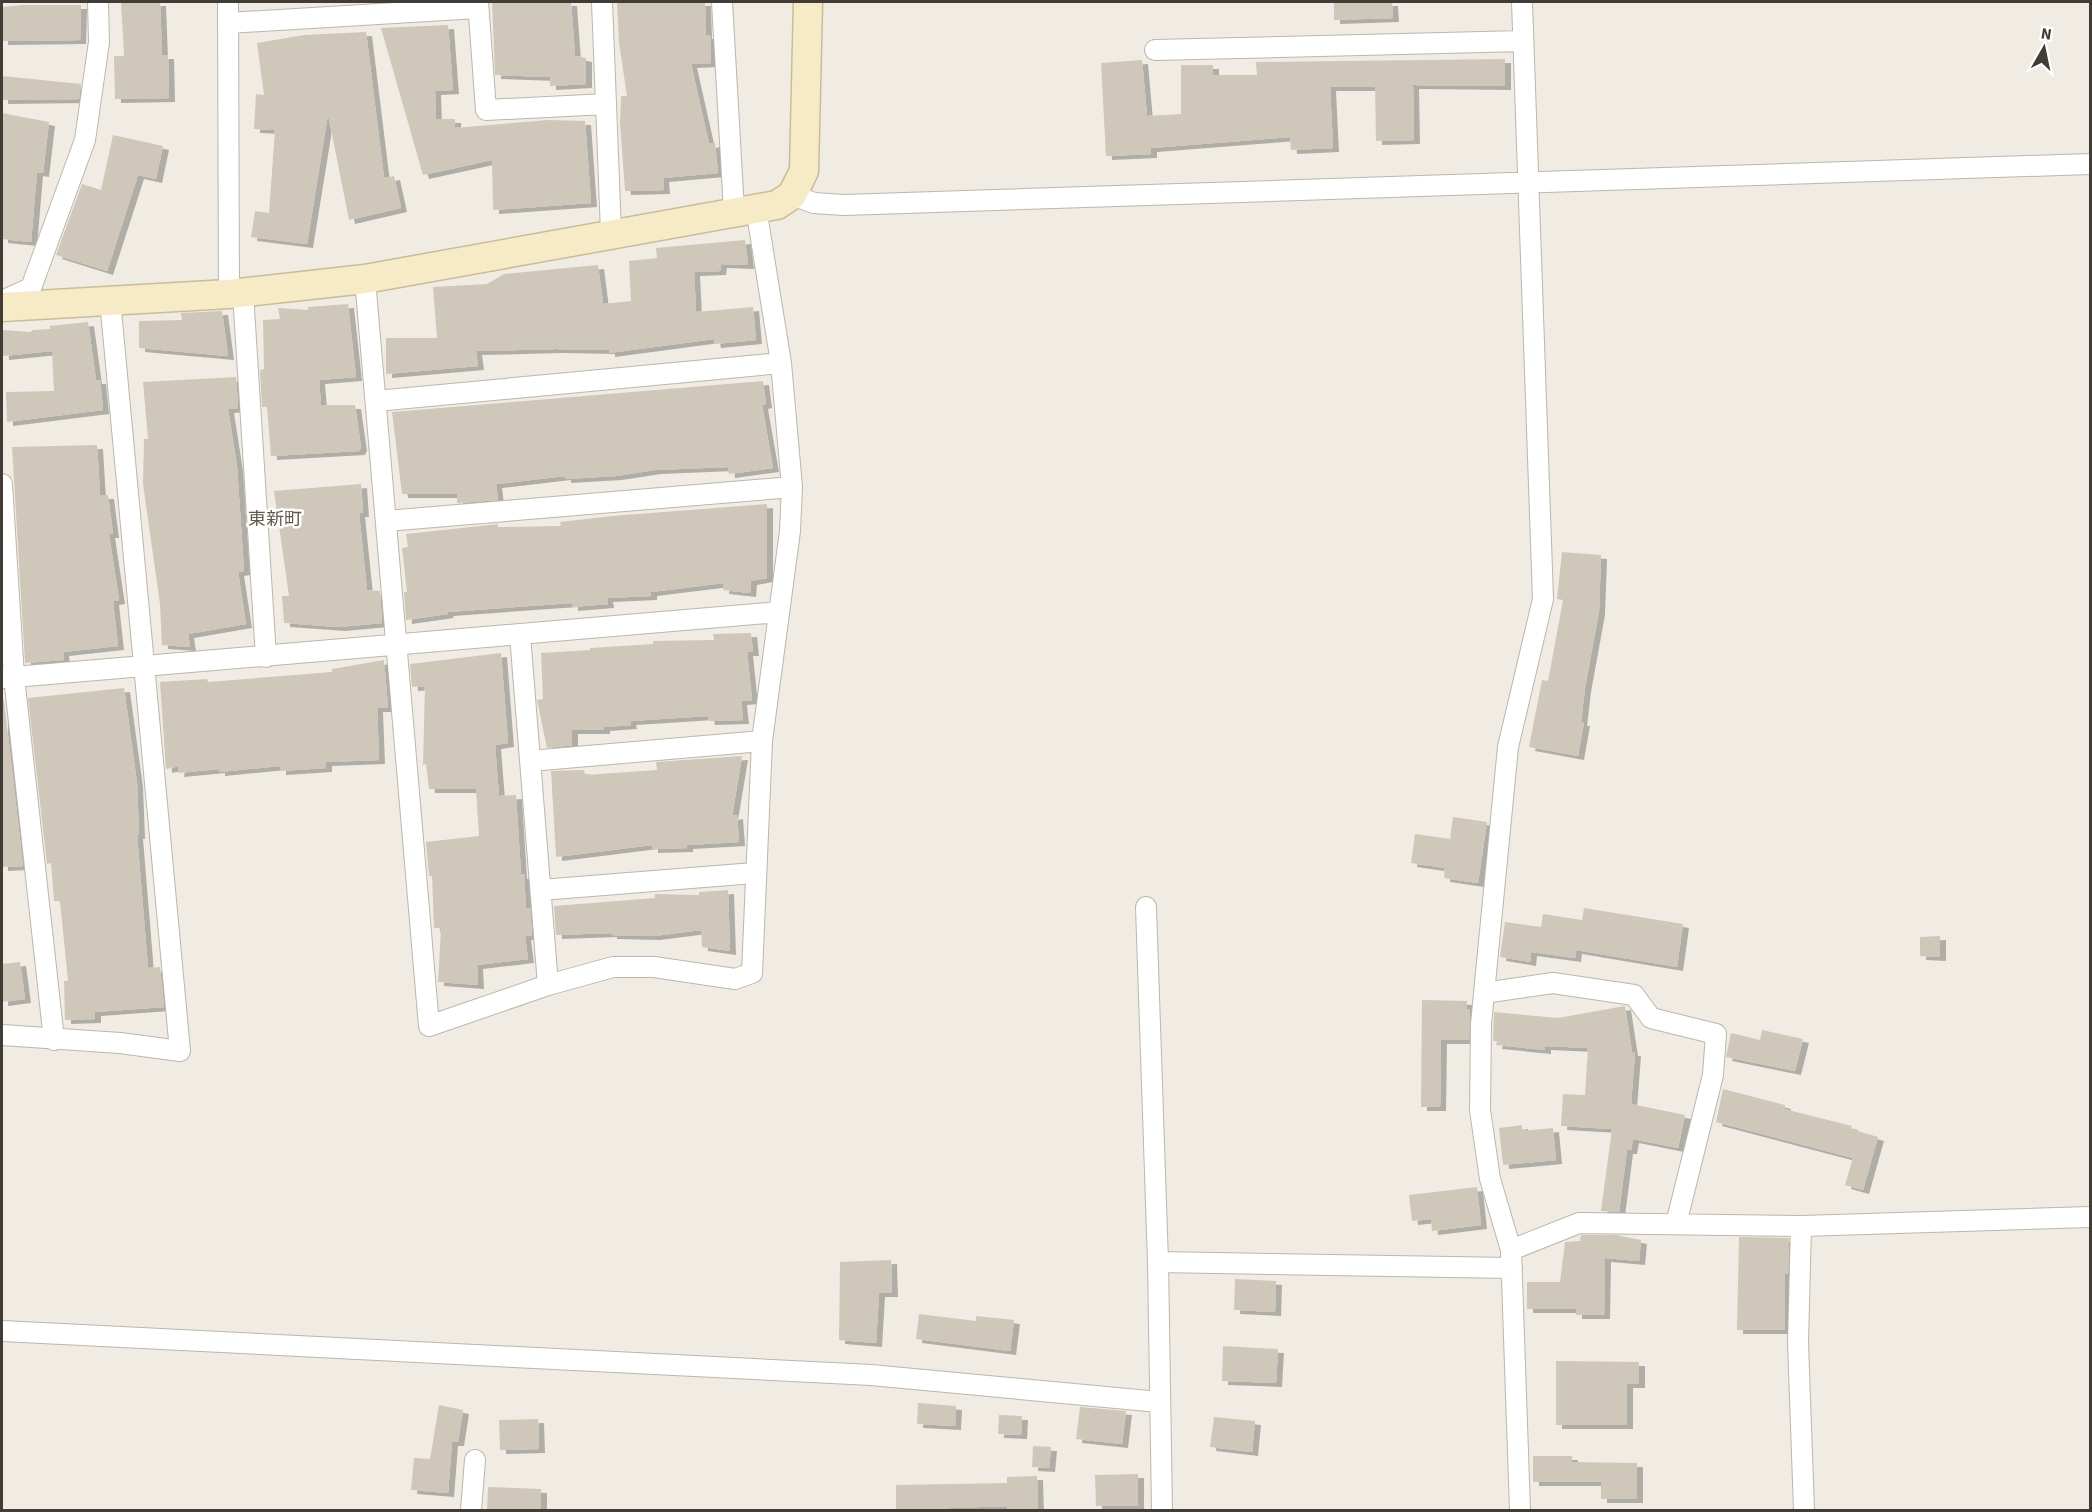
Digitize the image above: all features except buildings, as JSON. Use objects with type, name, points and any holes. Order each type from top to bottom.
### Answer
[{"type":"street","points":[[2,301],[31,288],[85,140],[99,42],[98,2]]},
{"type":"street","points":[[228,2],[236,294],[266,657]]},
{"type":"street","points":[[602,2],[611,233]]},
{"type":"street","points":[[365,279],[429,1026],[548,985],[613,967],[654,967],[735,979],[752,973],[754,873],[762,741],[790,531],[792,487],[781,363],[745,210],[722,2]]},
{"type":"street","points":[[2,306],[236,294],[365,279],[777,205],[792,195],[804,171],[808,2]]},
{"type":"street","points":[[1521,1510],[1511,1259],[1490,1179],[1480,1110],[1480,1024],[1508,747],[1543,599],[1522,2]]},
{"type":"street","points":[[228,23],[478,5],[486,110],[606,104]]},
{"type":"street","points":[[1155,50],[1523,41]]},
{"type":"street","points":[[792,195],[814,203],[844,205],[1133,198],[1527,182],[2091,164]]},
{"type":"street","points":[[2,1035],[120,1043],[180,1051],[110,300]]},
{"type":"street","points":[[376,401],[781,363]]},
{"type":"street","points":[[2,484],[8,677],[54,1040]]},
{"type":"street","points":[[386,521],[792,487]]},
{"type":"street","points":[[8,677],[779,612]]},
{"type":"street","points":[[520,635],[548,985]]},
{"type":"street","points":[[530,760],[762,741]]},
{"type":"street","points":[[541,890],[754,873]]},
{"type":"street","points":[[1146,907],[1158,1262],[1162,1510]]},
{"type":"street","points":[[1484,993],[1553,983],[1634,995],[1651,1018],[1716,1034],[1713,1075],[1676,1224]]},
{"type":"street","points":[[1158,1262],[1511,1259],[1579,1223],[1801,1226],[2091,1217]]},
{"type":"street","points":[[1801,1226],[1798,1343],[1804,1510]]},
{"type":"street","points":[[2,1331],[871,1375],[1159,1402]]},
{"type":"street","points":[[471,1510],[475,1460]]},
{"type":"district","name":"東新町","points":[[275,519]]}]
